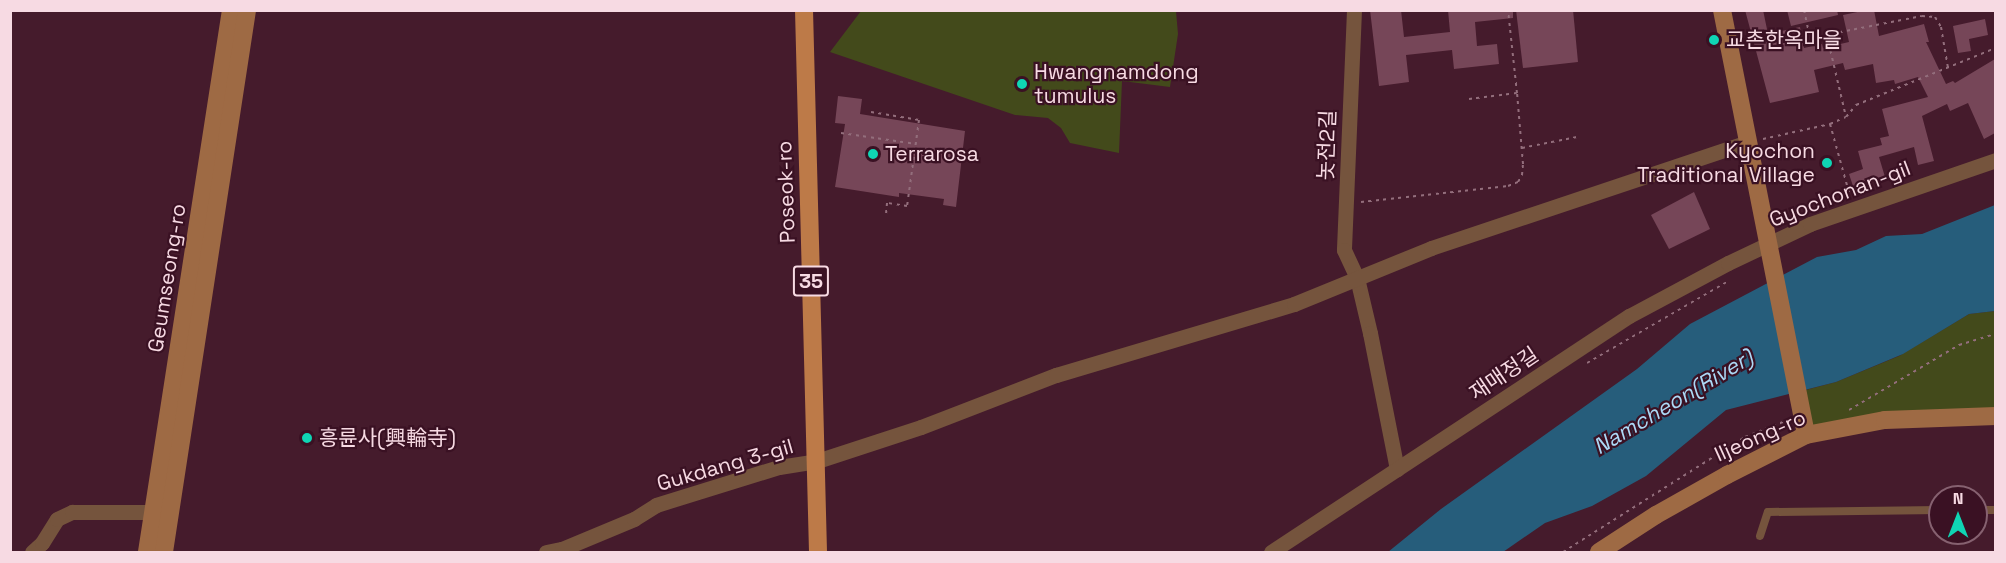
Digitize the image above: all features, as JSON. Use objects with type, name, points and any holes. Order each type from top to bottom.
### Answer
[{"type":"main road","name":"Poseok-ro","points":[[804,10],[818,552]]},
{"type":"street","name":"Geumseong-ro","points":[[147,552],[231,10]]},
{"type":"street","name":"Geumseong-ro","points":[[165,552],[247,10]]},
{"type":"street","name":"놋전2길","points":[[1354,10],[1344,250],[1357,278],[1397,469]]},
{"type":"street","points":[[1722,10],[1806,435]]},
{"type":"street","name":"Gukdang 3-gil","points":[[546,552],[562,549],[634,519],[656,505],[779,467],[817,461],[921,427],[1056,375],[1294,304],[1431,248],[1747,142]]},
{"type":"street","name":"Gyochonan-gil","points":[[1769,247],[1810,224],[1995,160]]},
{"type":"street","name":"재매정길","points":[[1271,552],[1629,316],[1728,263],[1769,247]]},
{"type":"street","name":"Iljeong-ro","points":[[1599,552],[1726,474],[1806,435],[1885,420],[1995,416]]},
{"type":"street","points":[[32,552],[42,543],[57,519],[72,512],[153,512]]},
{"type":"lane","points":[[1760,536],[1768,512],[1928,510]]},
{"type":"path","points":[[1346,204],[1508,186],[1518,182],[1522,175],[1522,148],[1508,10]]},
{"type":"path","points":[[1804,10],[1810,38],[1922,16],[1935,17],[1941,27],[1948,68]]},
{"type":"path","points":[[1827,36],[1846,117]]},
{"type":"path","points":[[1747,142],[1830,124],[1846,117],[1856,105],[1995,48]]},
{"type":"path","points":[[1469,99],[1517,93]]},
{"type":"path","points":[[871,112],[919,120],[907,206],[887,203],[885,214]]},
{"type":"path","points":[[1830,124],[1854,209]]},
{"type":"path","points":[[841,133],[916,144]]},
{"type":"path","points":[[1522,148],[1577,137]]},
{"type":"path","points":[[1847,411],[1959,345],[1995,334]]},
{"type":"path","points":[[1563,552],[1745,437],[1801,411]]},
{"type":"green space","name":"Hwangnamdong tumulus","points":[[861,11],[1176,11],[1178,34],[1170,87],[1122,81],[1119,153],[1070,143],[1061,128],[1048,118],[1015,115],[830,52]]},
{"type":"green space","points":[[1995,311],[1995,418],[1806,435],[1798,392],[1836,382],[1899,356],[1969,314]]},
{"type":"water","name":"Namcheon(River)","points":[[1995,205],[1995,311],[1969,314],[1903,354],[1836,382],[1726,410],[1646,476],[1592,506],[1545,523],[1503,552],[1388,552],[1441,509],[1637,369],[1690,324],[1817,257],[1856,250],[1886,236],[1922,234]]},
{"type":"building","points":[[1370,10],[1401,10],[1404,37],[1450,32],[1448,10],[1513,10],[1513,18],[1475,22],[1477,46],[1497,44],[1499,64],[1454,69],[1452,50],[1406,55],[1409,82],[1379,86]]},
{"type":"building","points":[[1516,10],[1573,10],[1578,62],[1523,68]]},
{"type":"building","points":[[1745,10],[1763,10],[1768,34],[1800,27],[1804,48],[1822,44],[1823,48],[1849,42],[1843,15],[1867,10],[1874,10],[1879,36],[1924,24],[1929,42],[1926,42],[1946,84],[1953,81],[1955,83],[1995,59],[1995,133],[1984,139],[1968,103],[1950,111],[1947,104],[1922,116],[1934,161],[1918,165],[1914,147],[1879,157],[1885,177],[1853,186],[1849,174],[1863,169],[1858,151],[1882,145],[1880,138],[1889,136],[1882,109],[1928,97],[1918,77],[1895,84],[1894,80],[1876,83],[1873,64],[1845,70],[1843,63],[1814,70],[1819,92],[1770,103]]},
{"type":"building","points":[[1787,10],[1837,10],[1838,15],[1791,26]]},
{"type":"building","points":[[1985,19],[1988,35],[1969,39],[1971,51],[1958,53],[1953,26]]},
{"type":"building","points":[[838,96],[862,99],[860,114],[965,131],[956,207],[943,205],[944,199],[899,193],[899,197],[835,187],[845,124],[835,123]]},
{"type":"building","points":[[1694,192],[1710,229],[1669,249],[1651,215]]},
{"type":"place","name":"교촌한옥마을","points":[[1714,40]]},
{"type":"place","name":"Hwangnamdong tumulus","points":[[1022,84]]},
{"type":"place","name":"Terrarosa","points":[[873,154]]},
{"type":"place","name":"Kyochon Traditional Village","points":[[1827,163]]},
{"type":"place","name":"흥륜사(興輪寺)","points":[[307,438]]}]
